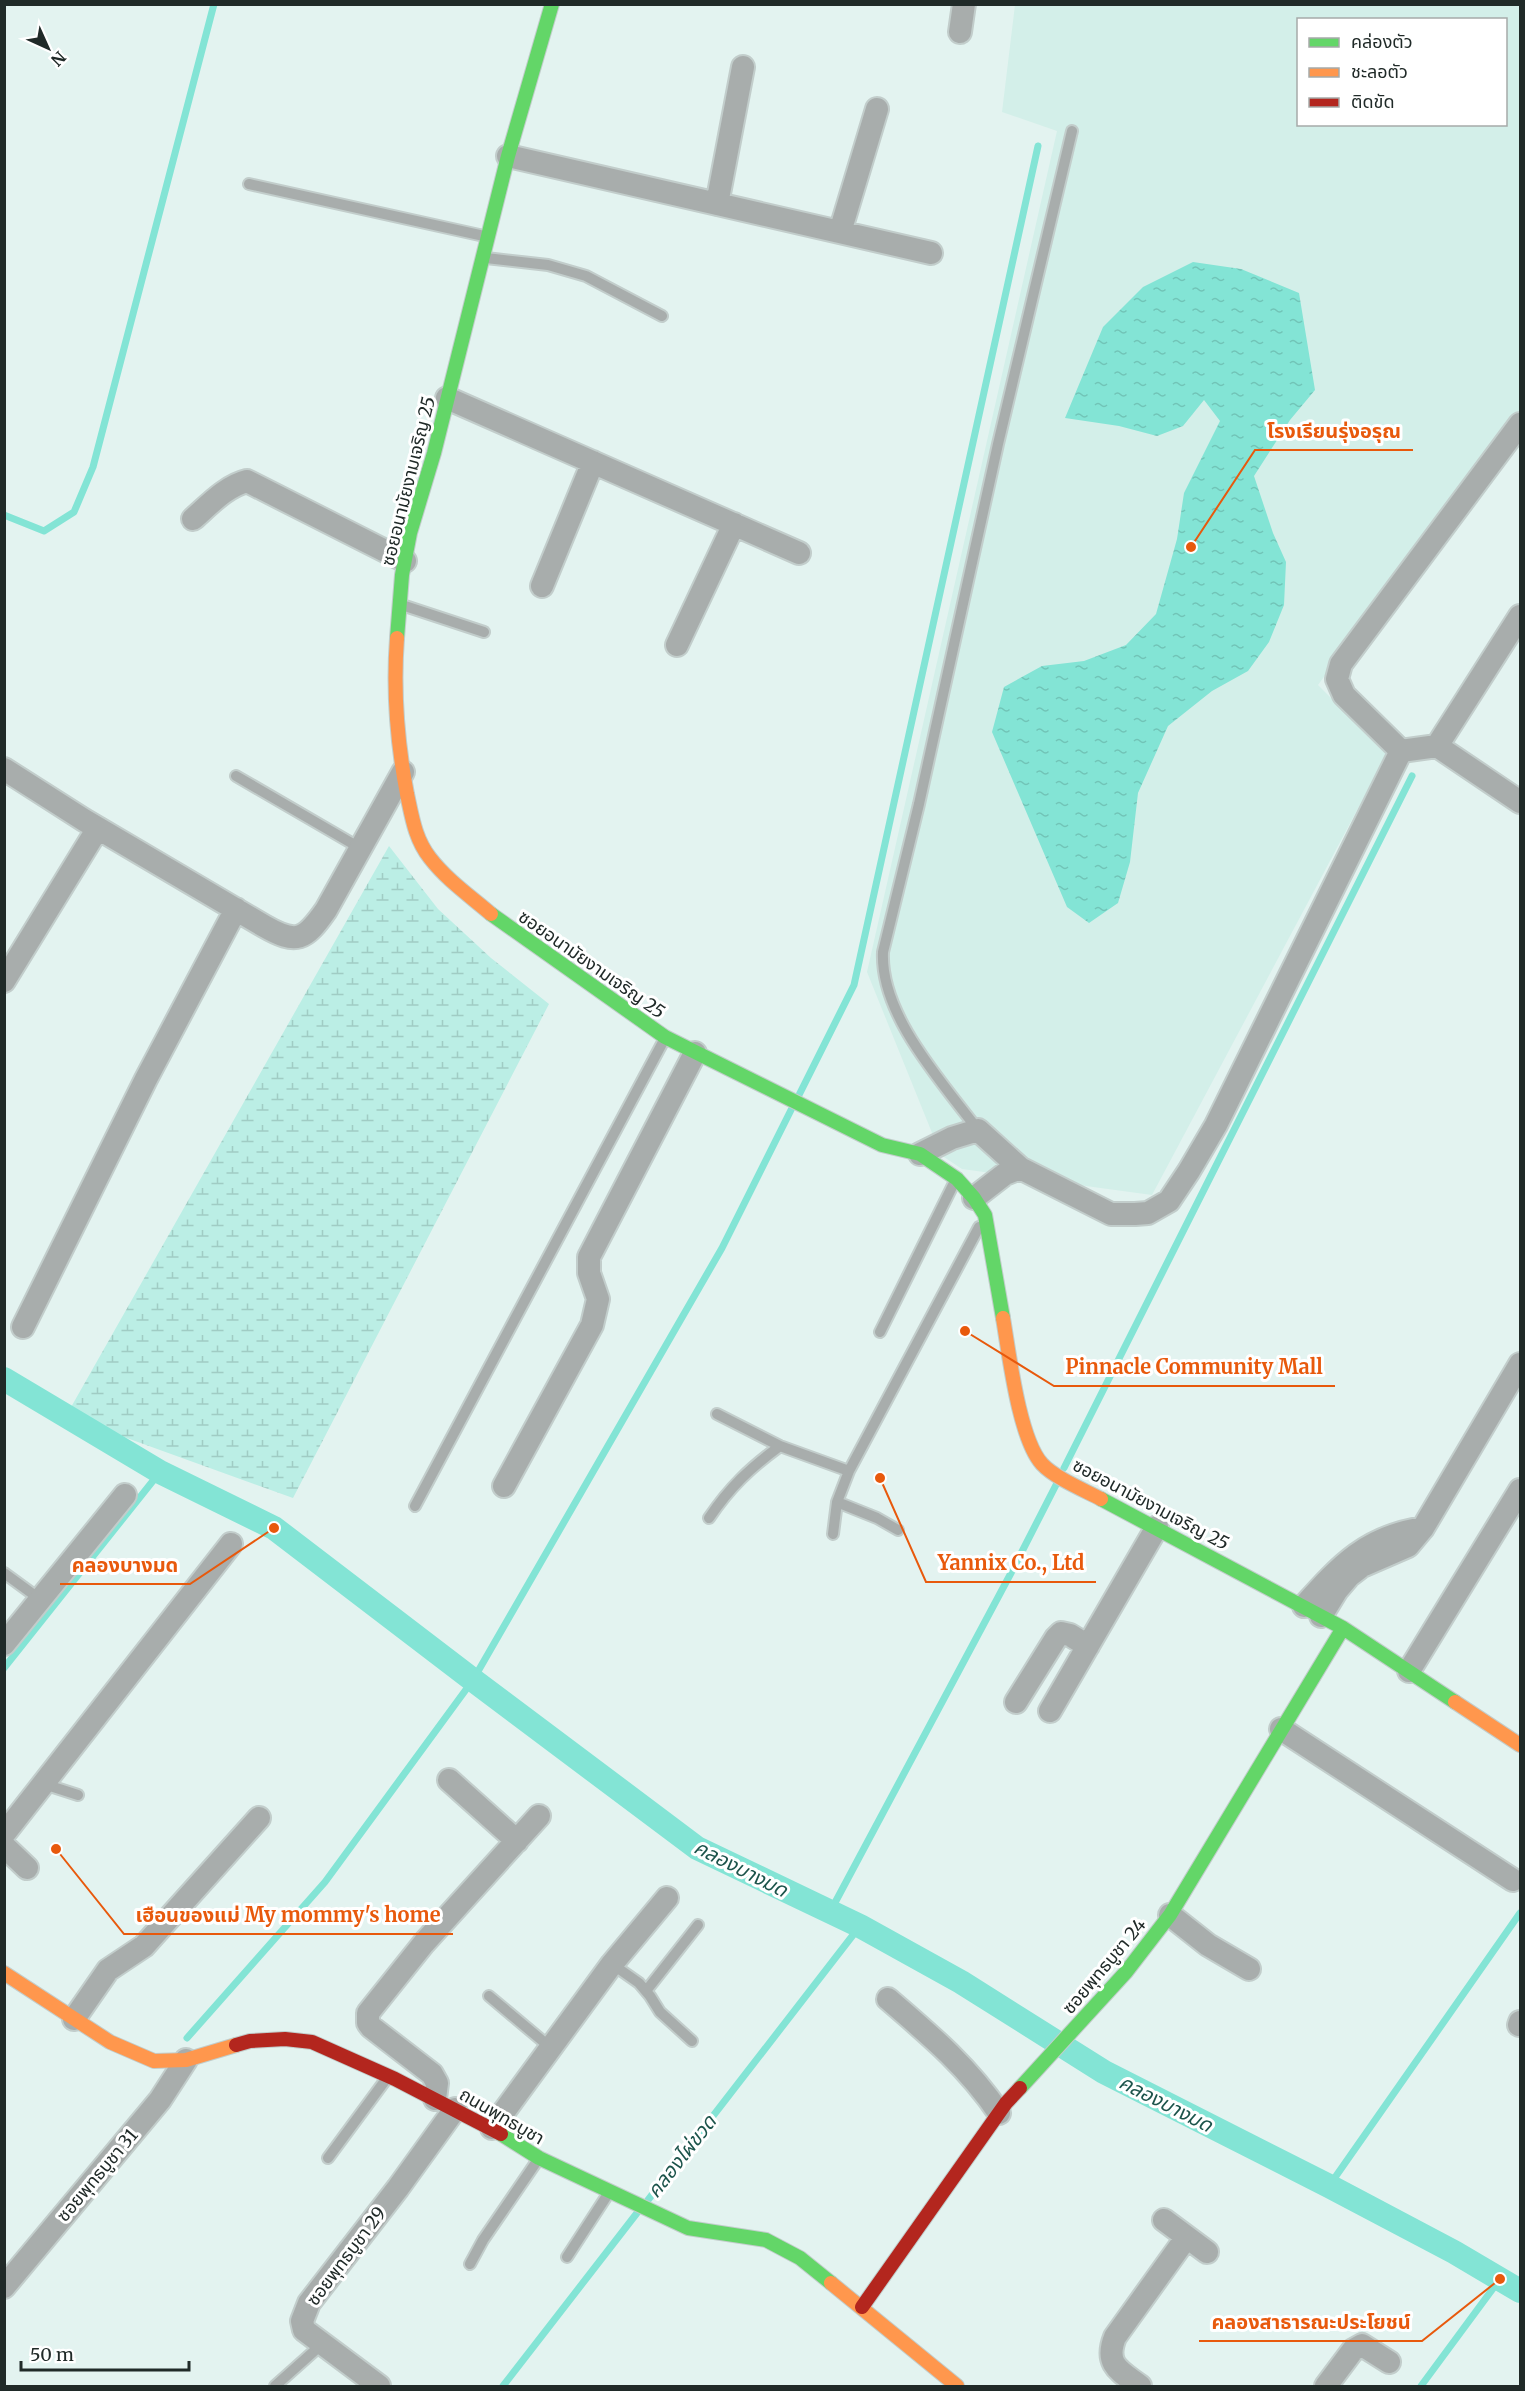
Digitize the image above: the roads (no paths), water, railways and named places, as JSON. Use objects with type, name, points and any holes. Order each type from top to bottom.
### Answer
[{"type":"street","name":"ซอยอนามัยงามเจริญ 25","points":[[552,4],[508,156],[447,398],[410,533],[405,561],[394,673],[399,754],[416,835],[430,858],[453,883],[532,944],[665,1037],[882,1145],[920,1154],[957,1179],[980,1207],[1018,1403],[1034,1452],[1044,1465],[1077,1487],[1157,1527],[1343,1628],[1521,1745]]},
{"type":"street","points":[[960,32],[964,4]]},
{"type":"street","points":[[717,204],[743,68]]},
{"type":"street","points":[[840,232],[877,109]]},
{"type":"street","points":[[508,156],[931,253]]},
{"type":"street","points":[[447,398],[799,553]]},
{"type":"street","points":[[1401,751],[1344,695],[1337,679],[1341,664],[1521,424]]},
{"type":"street","points":[[542,586],[593,462]]},
{"type":"street","points":[[193,519],[236,485],[247,481],[405,561]]},
{"type":"street","points":[[677,645],[734,524]]},
{"type":"street","points":[[1437,746],[1521,616]]},
{"type":"street","points":[[1401,751],[1437,746],[1520,799]]},
{"type":"street","points":[[920,1154],[952,1138],[978,1130],[1020,1168],[1111,1214],[1148,1213],[1169,1201],[1216,1125],[1401,751]]},
{"type":"street","points":[[4,769],[98,828],[283,937],[294,939],[302,936],[316,924],[326,910],[403,772]]},
{"type":"street","points":[[4,981],[98,828]]},
{"type":"street","points":[[23,1327],[146,1079],[236,909]]},
{"type":"street","points":[[504,1486],[592,1325],[598,1299],[589,1273],[589,1257],[694,1053]]},
{"type":"street","points":[[980,1207],[1005,1174],[1020,1168]]},
{"type":"street","points":[[1313,1611],[1337,1590],[1348,1576],[1368,1563],[1408,1546],[1423,1528],[1521,1364]]},
{"type":"street","points":[[1409,1671],[1521,1490]]},
{"type":"street","points":[[4,1644],[125,1495]]},
{"type":"street","points":[[1050,1711],[1157,1527]]},
{"type":"street","points":[[4,1834],[231,1544]]},
{"type":"street","name":"ซอยพุทธบูชา 24","points":[[862,2307],[1003,2108],[1126,1972],[1170,1915],[1343,1628]]},
{"type":"street","points":[[1016,1702],[1061,1633],[1070,1635],[1088,1646]]},
{"type":"street","points":[[1281,1729],[1513,1880]]},
{"type":"street","points":[[449,1780],[517,1841]]},
{"type":"street","points":[[445,2104],[432,2074],[371,2026],[368,2023],[368,2013],[424,1943],[538,1816]]},
{"type":"street","points":[[74,2019],[108,1970],[144,1946],[259,1818]]},
{"type":"street","points":[[4,1846],[27,1868]]},
{"type":"street","points":[[492,2128],[612,1964],[667,1898]]},
{"type":"street","points":[[1170,1915],[1208,1945],[1249,1969]]},
{"type":"street","name":"ถนนพุทธบูชา","points":[[4,1973],[110,2042],[154,2061],[186,2060],[250,2041],[285,2039],[312,2042],[389,2076],[492,2128],[539,2158],[688,2228],[748,2236],[783,2247],[862,2307],[957,2386]]},
{"type":"street","points":[[888,1999],[962,2065],[1003,2108]]},
{"type":"street","name":"ซอยพุทธบูชา 31","points":[[4,2287],[160,2100],[186,2060]]},
{"type":"street","name":"ซอยพุทธบูชา 29","points":[[378,2386],[304,2330],[303,2314],[309,2303],[398,2188],[445,2104]]},
{"type":"street","points":[[1164,2220],[1207,2252]]},
{"type":"street","points":[[1140,2386],[1116,2368],[1111,2360],[1111,2347],[1115,2337],[1186,2238]]},
{"type":"street","points":[[1326,2386],[1353,2350],[1362,2345],[1389,2362]]},
{"type":"lane","points":[[978,1130],[903,1024],[885,982],[882,970],[883,952],[919,804],[998,444],[1072,131]]},
{"type":"lane","points":[[249,184],[488,237]]},
{"type":"lane","points":[[482,257],[548,265],[586,276],[662,316]]},
{"type":"lane","points":[[400,604],[484,632]]},
{"type":"lane","points":[[236,776],[360,848]]},
{"type":"lane","points":[[415,1506],[665,1037]]},
{"type":"lane","points":[[880,1332],[957,1179]]},
{"type":"lane","points":[[833,1534],[837,1502],[849,1472],[980,1207]]},
{"type":"lane","points":[[717,1413],[780,1446],[849,1472]]},
{"type":"lane","points":[[709,1518],[733,1484],[754,1464],[780,1446]]},
{"type":"lane","points":[[837,1502],[877,1518],[898,1530]]},
{"type":"lane","points":[[4,1573],[41,1600]]},
{"type":"lane","points":[[44,1784],[78,1795]]},
{"type":"lane","points":[[646,1991],[698,1924]]},
{"type":"lane","points":[[612,1964],[646,1991],[669,2021],[692,2041]]},
{"type":"lane","points":[[489,1996],[551,2048]]},
{"type":"lane","points":[[328,2158],[389,2076]]},
{"type":"lane","points":[[470,2264],[483,2240],[539,2158]]},
{"type":"lane","points":[[567,2257],[610,2192]]},
{"type":"lane","points":[[275,2386],[321,2345]]},
{"type":"water","points":[[1193,262],[1241,269],[1299,293],[1315,390],[1290,420],[1254,476],[1273,533],[1286,562],[1284,605],[1269,642],[1248,671],[1212,691],[1168,726],[1138,793],[1130,862],[1118,903],[1089,923],[1067,907],[992,732],[1004,687],[1042,666],[1084,661],[1126,645],[1156,614],[1177,539],[1184,493],[1220,421],[1204,400],[1183,426],[1157,436],[1119,426],[1065,418],[1103,327],[1143,287]]},
{"type":"waterway","points":[[4,515],[44,531],[74,512],[93,467],[214,4]]},
{"type":"waterway","points":[[799,1095],[854,985],[1038,146]]},
{"type":"waterway","points":[[1064,1468],[1412,776]]},
{"type":"waterway","points":[[187,2038],[325,1882],[473,1680],[722,1248],[791,1110]]},
{"type":"waterway","name":"คลองบางมด","points":[[4,1379],[160,1472],[274,1528],[697,1848],[860,1926],[961,1982],[1104,2072],[1329,2186],[1454,2252],[1520,2291]]},
{"type":"waterway","points":[[4,1668],[160,1472]]},
{"type":"waterway","points":[[830,1912],[1057,1483]]},
{"type":"waterway","points":[[1329,2186],[1520,1913]]},
{"type":"waterway","name":"คลองไผ่ขวด","points":[[648,2200],[860,1926]]},
{"type":"waterway","name":"คลองไผ่ขวด","points":[[503,2386],[637,2213]]},
{"type":"waterway","points":[[1421,2386],[1500,2279]]},
{"type":"place","name":"โรงเรียนรุ่งอรุณ","points":[[1191,547]]},
{"type":"place","name":"Pinnacle Community Mall","points":[[965,1331]]},
{"type":"place","name":"Yannix Co., Ltd","points":[[880,1478]]},
{"type":"place","name":"คลองบางมด","points":[[274,1528]]},
{"type":"place","name":"เฮือนของแม่ My mommy's home","points":[[56,1849]]},
{"type":"place","name":"คลองสาธารณะประโยชน์","points":[[1500,2279]]}]
